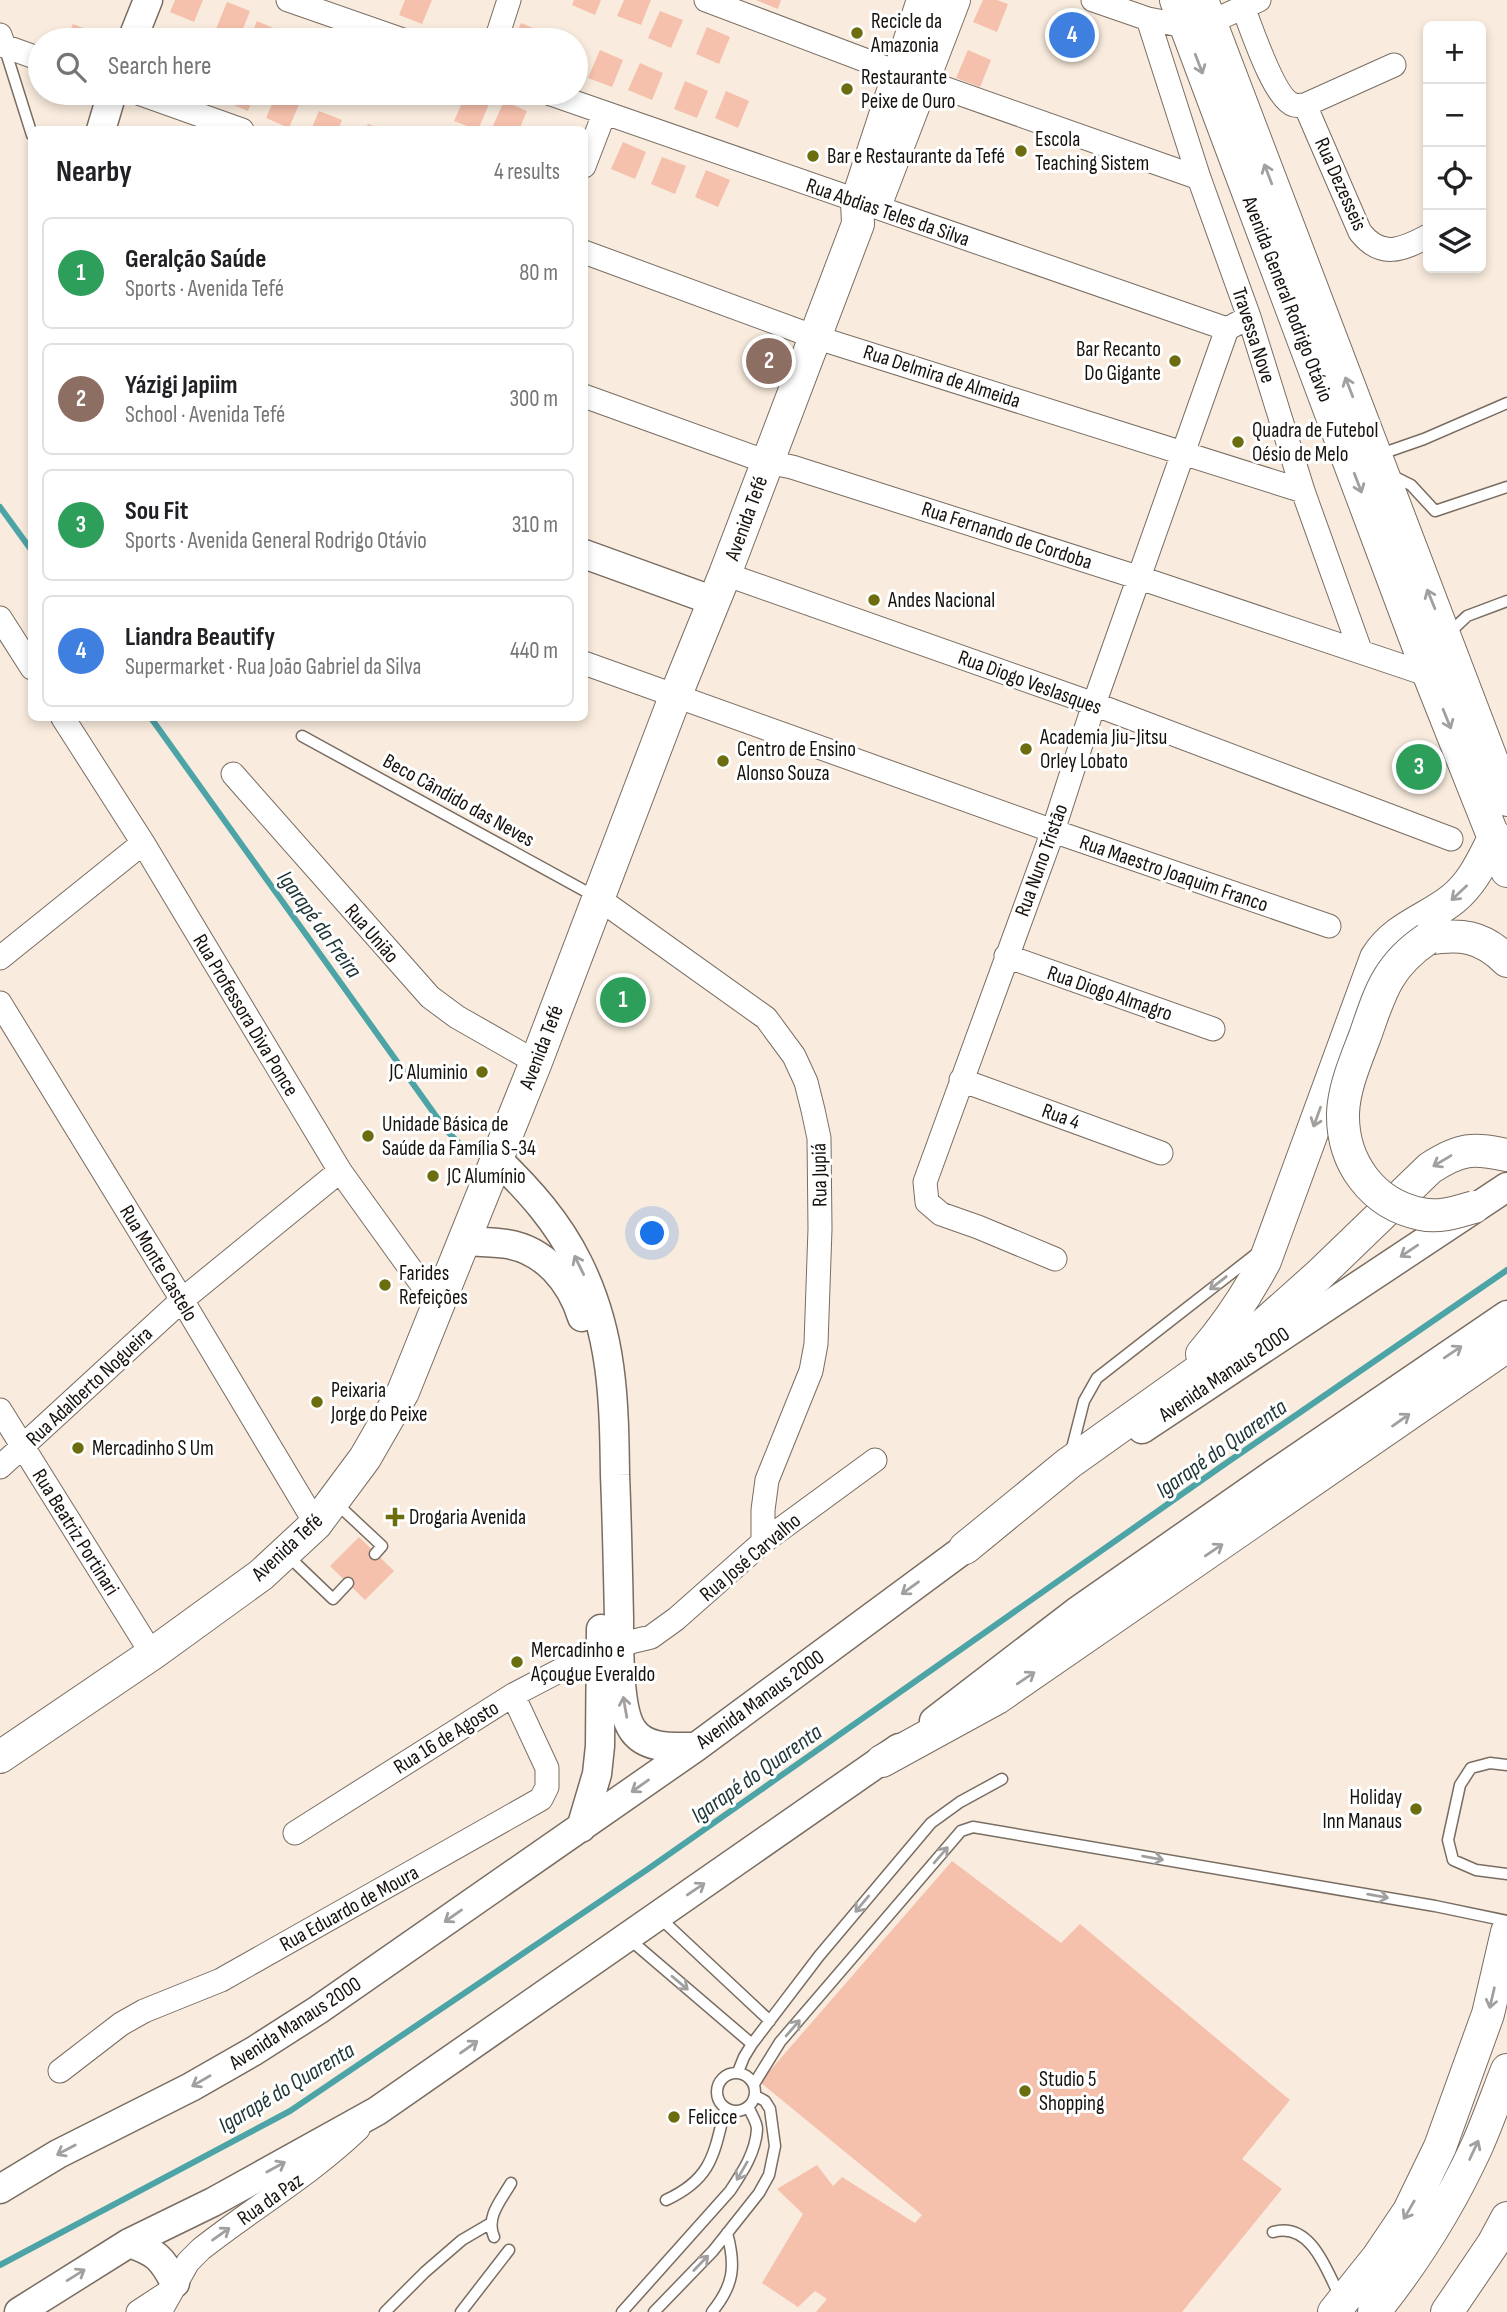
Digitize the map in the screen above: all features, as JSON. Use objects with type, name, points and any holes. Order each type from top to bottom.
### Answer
[{"type":"main road","name":"Avenida Tefé","points":[[911,77],[923,0]]},
{"type":"main road","name":"Avenida Tefé","points":[[0,1758],[152,1654],[261,1575],[325,1512],[365,1458],[403,1392],[536,1062],[675,697],[720,588],[911,77],[954,0]]},
{"type":"main road","name":"Avenida General Rodrigo Otávio","points":[[1193,12],[1378,463],[1507,800]]},
{"type":"main road","name":"Avenida General Rodrigo Otávio","points":[[1193,12],[1429,675],[1507,872]]},
{"type":"main road","points":[[1171,1391],[1247,1295],[1272,1241],[1376,958],[1383,946],[1399,931],[1452,900],[1468,885],[1495,836]]},
{"type":"main road","points":[[1474,1208],[1446,1214],[1422,1214],[1397,1206],[1371,1190],[1355,1168],[1345,1142],[1343,1111],[1348,1085],[1380,996],[1394,968],[1410,950],[1427,939],[1452,935],[1477,940],[1499,952],[1507,961]]},
{"type":"main road","points":[[965,1548],[1069,1463],[1264,1324],[1430,1168],[1447,1157],[1467,1150],[1507,1155]]},
{"type":"main road","points":[[882,1761],[997,1698],[1507,1346]]},
{"type":"main road","points":[[1338,2308],[1409,2211],[1440,2147],[1488,2014],[1507,1932]]},
{"type":"main road","points":[[1374,2312],[1424,2242],[1453,2194],[1478,2145],[1507,2070]]},
{"type":"main road","points":[[1447,2312],[1493,2244],[1507,2218]]},
{"type":"street","points":[[137,28],[148,0]]},
{"type":"street","points":[[288,0],[368,28]]},
{"type":"street","points":[[500,28],[509,0]]},
{"type":"street","points":[[706,0],[911,77],[1199,178]]},
{"type":"street","points":[[1093,0],[1148,19],[1251,4],[1271,76],[1283,97],[1294,105],[1305,105],[1394,65]]},
{"type":"street","name":"Travessa Nove","points":[[1148,19],[1199,178],[1250,317],[1303,491],[1360,650]]},
{"type":"street","points":[[2,41],[28,53]]},
{"type":"street","points":[[102,126],[108,105]]},
{"type":"street","points":[[172,105],[231,126]]},
{"type":"street","name":"Rua Abdias Teles da Silva","points":[[580,105],[863,210],[1227,329]]},
{"type":"street","name":"Rua Dezesseis","points":[[1305,105],[1360,232],[1368,243],[1387,251],[1410,246],[1423,239]]},
{"type":"street","points":[[588,156],[604,114]]},
{"type":"street","name":"Rua Delmira de Almeida","points":[[588,253],[815,337],[1303,491]]},
{"type":"street","points":[[1227,329],[1250,317]]},
{"type":"street","name":"Rua Nuno Tristão","points":[[1055,1259],[941,1214],[927,1202],[925,1182],[1052,831],[1094,704],[1227,329]]},
{"type":"street","name":"Rua Fernando de Cordoba","points":[[588,397],[767,462],[792,467],[1140,578],[1429,675]]},
{"type":"street","points":[[588,555],[720,588]]},
{"type":"street","name":"Rua Diogo Veslasques","points":[[720,588],[1094,704],[1451,839]]},
{"type":"street","points":[[0,618],[28,662]]},
{"type":"street","name":"Rua Maestro Joaquim Franco","points":[[588,664],[1052,831],[1329,926]]},
{"type":"street","name":"Rua Professora Diva Ponce","points":[[65,721],[143,844],[340,1171],[438,1307]]},
{"type":"street","name":"Rua União","points":[[233,774],[430,997],[457,1017],[536,1062]]},
{"type":"street","points":[[0,958],[143,844]]},
{"type":"street","name":"Rua Jupiá","points":[[598,898],[766,1018],[794,1056],[806,1082],[819,1138],[820,1228],[816,1344],[811,1371],[766,1480],[763,1542]]},
{"type":"street","name":"Rua Diogo Almagro","points":[[1006,956],[1213,1029]]},
{"type":"street","name":"Rua Monte Castelo","points":[[0,1003],[183,1300],[325,1512]]},
{"type":"street","name":"Rua 4","points":[[961,1080],[1161,1153]]},
{"type":"street","points":[[497,1158],[524,1185],[561,1232],[594,1300],[608,1348],[614,1400],[610,1646],[597,1774],[580,1828]]},
{"type":"street","name":"Rua Adalberto Nogueira","points":[[0,1466],[183,1300],[340,1171]]},
{"type":"street","name":"Avenida Manaus 2000","points":[[0,2189],[58,2154],[191,2087],[318,2010],[696,1747],[965,1548],[1507,1187]]},
{"type":"street","points":[[463,1241],[509,1244],[532,1251],[552,1265],[581,1312],[590,1344],[595,1380],[610,1646],[626,1717],[639,1737],[649,1742],[665,1746],[696,1747]]},
{"type":"street","points":[[19,2312],[129,2243],[213,2202],[377,2111],[882,1761],[1076,1612],[1507,1315]]},
{"type":"street","name":"Rua Beatriz Portinari","points":[[0,1410],[152,1654]]},
{"type":"street","name":"Rua José Carvalho","points":[[610,1646],[651,1637],[676,1619],[763,1542],[875,1460]]},
{"type":"street","name":"Rua 16 de Agosto","points":[[295,1833],[513,1695],[610,1646]]},
{"type":"street","name":"Rua Eduardo de Moura","points":[[60,2071],[121,2024],[144,2011],[221,1980],[541,1799],[547,1787],[547,1768],[513,1695]]},
{"type":"street","name":"Rua da Paz","points":[[172,2287],[188,2262],[201,2249],[296,2182],[377,2111]]},
{"type":"street","points":[[129,2243],[148,2249],[161,2258],[172,2287],[160,2312]]},
{"type":"street","points":[[138,2312],[172,2287]]},
{"type":"lane","points":[[2,41],[29,126]]},
{"type":"lane","points":[[1507,403],[1424,439],[1378,463],[1411,485],[1435,511],[1507,487]]},
{"type":"lane","points":[[1446,637],[1467,615],[1507,601]]},
{"type":"lane","name":"Beco Cândido das Neves","points":[[302,736],[598,898]]},
{"type":"lane","points":[[1069,1463],[1084,1401],[1097,1377],[1272,1241]]},
{"type":"lane","points":[[325,1512],[382,1546],[375,1554]]},
{"type":"lane","points":[[285,1553],[333,1599],[348,1583]]},
{"type":"lane","points":[[1507,1765],[1490,1763],[1471,1768],[1460,1785],[1448,1840],[1454,1860],[1476,1870],[1507,1874]]},
{"type":"lane","points":[[738,2072],[752,2044],[819,1956],[931,1823],[944,1812],[1002,1779]]},
{"type":"lane","points":[[754,2084],[780,2042],[961,1831],[972,1827],[1435,1906],[1507,1921]]},
{"type":"lane","points":[[658,1916],[770,2021]]},
{"type":"lane","points":[[628,1938],[752,2044]]},
{"type":"lane","points":[[728,2074],[745,2074],[754,2084],[756,2096],[749,2108],[740,2112],[725,2109],[717,2098],[718,2085],[728,2074]]},
{"type":"lane","points":[[654,2312],[727,2233],[759,2193],[769,2175],[775,2146],[770,2109],[765,2101],[756,2096]]},
{"type":"lane","points":[[622,2312],[730,2191],[744,2170],[757,2127],[749,2108]]},
{"type":"lane","points":[[666,2200],[690,2187],[705,2169],[712,2157],[725,2109]]},
{"type":"lane","points":[[494,2237],[491,2223],[493,2214],[512,2183]]},
{"type":"lane","points":[[386,2312],[425,2272],[462,2240],[491,2223]]},
{"type":"lane","points":[[1273,2232],[1290,2230],[1310,2243],[1322,2259],[1338,2308]]},
{"type":"lane","points":[[712,2312],[728,2291],[731,2279],[731,2250],[727,2233]]},
{"type":"lane","points":[[461,2312],[509,2250]]},
{"type":"building","points":[[175,0],[203,0],[194,22],[170,12]]},
{"type":"building","points":[[405,0],[432,0],[422,24],[399,15]]},
{"type":"building","points":[[574,0],[601,0],[595,15],[572,5]]},
{"type":"building","points":[[624,0],[651,0],[641,25],[617,16]]},
{"type":"building","points":[[756,0],[781,0],[778,9]]},
{"type":"building","points":[[983,0],[997,0],[1008,4],[997,32],[973,22]]},
{"type":"building","points":[[227,2],[250,11],[243,28],[216,28]]},
{"type":"building","points":[[660,11],[683,20],[671,48],[648,38]]},
{"type":"building","points":[[257,21],[273,28],[254,28]]},
{"type":"building","points":[[521,23],[533,28],[519,28]]},
{"type":"building","points":[[707,27],[730,37],[719,64],[696,54]]},
{"type":"building","points":[[600,50],[623,60],[612,87],[588,78]]},
{"type":"building","points":[[968,50],[991,60],[980,87],[956,78]]},
{"type":"building","points":[[640,63],[663,73],[652,100],[628,90]]},
{"type":"building","points":[[685,81],[708,91],[697,118],[674,109]]},
{"type":"building","points":[[726,91],[749,101],[738,128],[715,118]]},
{"type":"building","points":[[234,105],[250,105],[248,111]]},
{"type":"building","points":[[272,105],[299,105],[290,126],[266,118]]},
{"type":"building","points":[[461,105],[489,105],[480,126],[467,126],[454,121]]},
{"type":"building","points":[[502,105],[513,105],[527,111],[521,126],[493,126]]},
{"type":"building","points":[[319,111],[342,120],[340,126],[313,126]]},
{"type":"building","points":[[623,142],[646,152],[635,179],[611,169]]},
{"type":"building","points":[[662,157],[686,166],[675,194],[651,184]]},
{"type":"building","points":[[706,170],[730,180],[718,207],[695,197]]},
{"type":"building","points":[[359,1537],[394,1571],[365,1600],[330,1566]]},
{"type":"building","name":"Studio 5 Shopping","points":[[952,1861],[1061,1943],[1080,1924],[1290,2100],[1242,2159],[1282,2189],[1182,2312],[816,2312],[827,2299],[815,2291],[798,2307],[762,2283],[803,2214],[777,2189],[817,2165],[833,2186],[842,2177],[915,2223],[922,2215],[760,2082]]},
{"type":"waterway","name":"Igarapé da Freira","points":[[0,507],[28,546]]},
{"type":"waterway","name":"Igarapé da Freira","points":[[153,721],[446,1130],[464,1148]]},
{"type":"waterway","name":"Igarapé do Quarenta","points":[[0,2265],[290,2111],[648,1869],[1222,1466],[1507,1270]]},
{"type":"place","name":"Recicle da Amazonia","points":[[857,33]]},
{"type":"place","name":"Liandra Beautify","points":[[1072,35]]},
{"type":"place","name":"Restaurante Peixe de Ouro","points":[[847,89]]},
{"type":"place","name":"Escola Teaching Sistem","points":[[1021,151]]},
{"type":"place","name":"Bar e Restaurante da Tefé","points":[[813,156]]},
{"type":"place","name":"Yázigi Japiim","points":[[769,361]]},
{"type":"place","name":"Bar Recanto Do Gigante","points":[[1175,361]]},
{"type":"place","name":"Quadra de Futebol Oésio de Melo","points":[[1238,442]]},
{"type":"place","name":"Andes Nacional","points":[[874,600]]},
{"type":"place","name":"Academia Jiu-Jitsu Orley Lobato","points":[[1026,749]]},
{"type":"place","name":"Centro de Ensino Alonso Souza","points":[[723,761]]},
{"type":"place","name":"Sou Fit","points":[[1419,767]]},
{"type":"place","name":"Geralção Saúde","points":[[623,1000]]},
{"type":"place","name":"JC Aluminio","points":[[482,1072]]},
{"type":"place","name":"Unidade Básica de Saúde da Família S-34","points":[[368,1136]]},
{"type":"place","name":"JC Alumínio","points":[[433,1176]]},
{"type":"place","name":"Farides Refeições","points":[[385,1285]]},
{"type":"place","name":"Peixaria Jorge do Peixe","points":[[317,1402]]},
{"type":"place","name":"Mercadinho S Um","points":[[78,1448]]},
{"type":"place","name":"Drogaria Avenida","points":[[395,1517]]},
{"type":"place","name":"Mercadinho e Açougue Everaldo","points":[[517,1662]]},
{"type":"place","name":"Holiday Inn Manaus","points":[[1416,1809]]},
{"type":"place","name":"Studio 5 Shopping","points":[[1025,2091]]},
{"type":"place","name":"Felicce","points":[[674,2117]]}]
